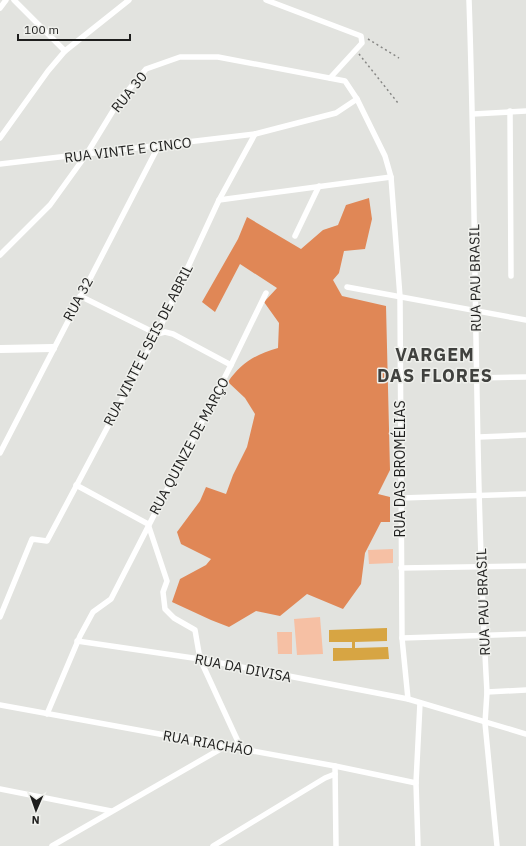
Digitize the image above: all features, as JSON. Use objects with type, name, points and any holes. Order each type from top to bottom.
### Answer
[{"type":"street","points":[[0,8],[6,0]]},
{"type":"street","points":[[14,0],[65,51]]},
{"type":"street","points":[[0,138],[65,51],[129,0]]},
{"type":"street","points":[[266,0],[361,37],[362,42],[330,78]]},
{"type":"street","name":"RUA PAU BRASIL","points":[[469,0],[473,114],[479,496],[487,692],[485,723],[497,846]]},
{"type":"street","name":"RUA 30","points":[[0,255],[50,205],[86,155],[119,101],[146,70],[180,56],[218,57],[346,81]]},
{"type":"street","name":"RUA DAS BROMÉLIAS","points":[[346,81],[357,99],[385,156],[391,177],[400,297],[400,568],[402,638],[408,699]]},
{"type":"street","name":"RUA VINTE E CINCO","points":[[0,164],[158,147],[255,134],[336,113],[357,99]]},
{"type":"street","points":[[510,111],[511,276]]},
{"type":"street","points":[[473,114],[526,111]]},
{"type":"street","name":"RUA VINTE E SEIS DE ABRIL","points":[[0,617],[32,539],[47,541],[157,334],[219,200],[255,134]]},
{"type":"street","name":"RUA 32","points":[[0,453],[158,147]]},
{"type":"street","points":[[219,200],[391,177]]},
{"type":"street","points":[[295,236],[319,186]]},
{"type":"street","points":[[347,287],[475,312],[526,320]]},
{"type":"street","name":"RUA QUINZE DE MARÇO","points":[[77,641],[93,612],[111,599],[148,524],[231,365],[266,293]]},
{"type":"street","points":[[80,296],[157,334],[165,332],[173,334],[231,365]]},
{"type":"street","points":[[0,349],[53,348]]},
{"type":"street","points":[[477,378],[526,377]]},
{"type":"street","points":[[479,437],[526,435]]},
{"type":"street","points":[[76,486],[148,524],[167,581],[163,592],[165,609],[174,618],[195,630],[200,659],[241,748]]},
{"type":"street","points":[[400,498],[526,494]]},
{"type":"street","points":[[400,568],[526,566]]},
{"type":"street","points":[[402,638],[526,634]]},
{"type":"street","points":[[47,714],[77,641]]},
{"type":"street","name":"RUA DA DIVISA","points":[[77,641],[200,659],[408,699],[526,734]]},
{"type":"street","points":[[487,692],[526,690]]},
{"type":"street","points":[[418,846],[416,783],[420,703]]},
{"type":"street","name":"RUA RIACHÃO","points":[[0,705],[224,747],[241,748],[416,783]]},
{"type":"street","points":[[52,846],[224,747]]},
{"type":"street","points":[[335,766],[336,846]]},
{"type":"street","points":[[214,846],[325,778],[335,774]]},
{"type":"street","points":[[0,789],[112,811]]},
{"type":"path","points":[[361,37],[371,39],[399,58]]},
{"type":"path","points":[[355,50],[398,104]]},
{"type":"shaded area","points":[[369,198],[372,219],[365,249],[344,251],[339,273],[333,280],[342,296],[386,306],[390,470],[378,494],[390,497],[390,522],[381,522],[365,553],[361,584],[343,609],[307,594],[280,616],[256,611],[229,627],[172,602],[180,579],[206,565],[211,559],[181,544],[177,532],[200,501],[206,487],[226,494],[233,475],[247,447],[255,414],[245,398],[228,382],[244,364],[256,356],[278,348],[279,323],[264,302],[277,288],[240,264],[215,312],[202,302],[238,239],[247,217],[301,249],[323,230],[338,225],[346,205]]},
{"type":"shaded area","points":[[393,549],[393,563],[369,564],[368,550]]},
{"type":"shaded area","points":[[320,617],[323,654],[297,655],[294,619]]},
{"type":"shaded area","points":[[277,632],[292,632],[292,654],[278,654]]},
{"type":"building","points":[[387,628],[387,641],[355,642],[355,648],[388,647],[389,659],[333,661],[333,648],[352,648],[352,642],[329,642],[329,630]]},
{"type":"district","name":"VARGEM DAS FLORES","points":[[435,365]]}]
